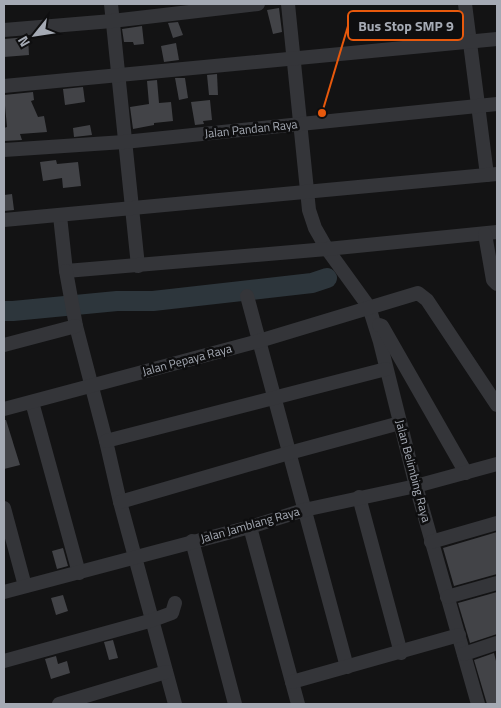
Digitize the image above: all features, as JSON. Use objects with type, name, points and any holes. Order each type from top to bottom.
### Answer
[{"type":"street","points":[[111,4],[138,266]]},
{"type":"street","points":[[4,30],[112,21],[258,4]]},
{"type":"street","name":"Jalan Belimbing Raya","points":[[288,4],[307,193],[312,221],[327,250],[369,307],[416,486],[478,704]]},
{"type":"street","points":[[4,220],[492,175],[478,106],[465,4]]},
{"type":"street","points":[[4,86],[497,38]]},
{"type":"street","name":"Jalan Pandan Raya","points":[[4,150],[124,142],[497,104]]},
{"type":"street","points":[[60,216],[74,320],[120,502],[175,704]]},
{"type":"street","points":[[66,271],[327,250],[491,233],[493,280],[497,284]]},
{"type":"street","name":"Jalan Pepaya Raya","points":[[4,410],[259,341],[415,293],[422,294],[497,405]]},
{"type":"street","points":[[246,296],[347,667]]},
{"type":"street","points":[[4,345],[74,320]]},
{"type":"street","points":[[374,322],[382,326],[466,472]]},
{"type":"street","points":[[106,441],[386,369]]},
{"type":"street","points":[[32,402],[78,573]]},
{"type":"street","points":[[120,502],[400,423]]},
{"type":"street","name":"Jalan Jamblang Raya","points":[[4,592],[250,527],[304,510],[416,486],[497,464]]},
{"type":"street","points":[[359,497],[401,652]]},
{"type":"street","points":[[4,508],[25,586]]},
{"type":"street","points":[[432,542],[497,523]]},
{"type":"street","points":[[250,527],[292,682],[296,704]]},
{"type":"street","points":[[192,542],[235,704]]},
{"type":"street","points":[[447,597],[497,583]]},
{"type":"street","points":[[4,661],[153,620],[172,613],[175,603]]},
{"type":"street","points":[[292,682],[459,635]]},
{"type":"street","points":[[464,654],[497,644]]},
{"type":"street","points":[[59,704],[166,672]]},
{"type":"building","points":[[279,8],[282,32],[273,34],[267,10]]},
{"type":"building","points":[[178,22],[183,35],[173,38],[168,23]]},
{"type":"building","points":[[142,26],[144,44],[134,45],[133,42],[124,42],[122,29]]},
{"type":"building","points":[[28,37],[29,55],[4,57],[4,39]]},
{"type":"building","points":[[176,43],[179,60],[164,62],[161,46]]},
{"type":"building","points":[[217,74],[218,95],[209,95],[207,75]]},
{"type":"building","points":[[175,78],[185,78],[188,98],[179,100]]},
{"type":"building","points":[[157,80],[159,103],[171,102],[173,121],[154,123],[154,125],[133,129],[130,107],[149,104],[147,81]]},
{"type":"building","points":[[83,87],[85,102],[65,105],[63,89]]},
{"type":"building","points":[[33,92],[34,100],[31,101],[38,117],[44,116],[47,132],[20,134],[22,140],[4,141],[4,128],[7,127],[4,95]]},
{"type":"building","points":[[210,100],[212,120],[203,121],[204,124],[195,125],[191,102]]},
{"type":"building","points":[[90,125],[92,135],[74,137],[73,128]]},
{"type":"building","points":[[56,160],[57,164],[78,162],[81,186],[63,188],[62,178],[43,181],[40,162]]},
{"type":"building","points":[[12,194],[14,210],[4,211],[4,195]]},
{"type":"building","points":[[4,420],[6,420],[20,465],[4,469]]},
{"type":"building","points":[[497,532],[497,574],[454,586],[443,548]]},
{"type":"building","points":[[63,548],[68,566],[57,569],[52,551]]},
{"type":"building","points":[[497,592],[497,634],[470,643],[458,603]]},
{"type":"building","points":[[63,595],[68,611],[56,615],[51,598]]},
{"type":"building","points":[[113,640],[118,658],[109,660],[104,642]]},
{"type":"building","points":[[494,653],[497,665],[497,704],[487,704],[474,660]]},
{"type":"building","points":[[56,656],[58,664],[67,661],[70,673],[51,679],[45,659]]},
{"type":"waterway","points":[[4,311],[117,301],[153,301],[312,283],[327,278]]},
{"type":"place","name":"Bus Stop SMP 9","points":[[322,113]]}]
